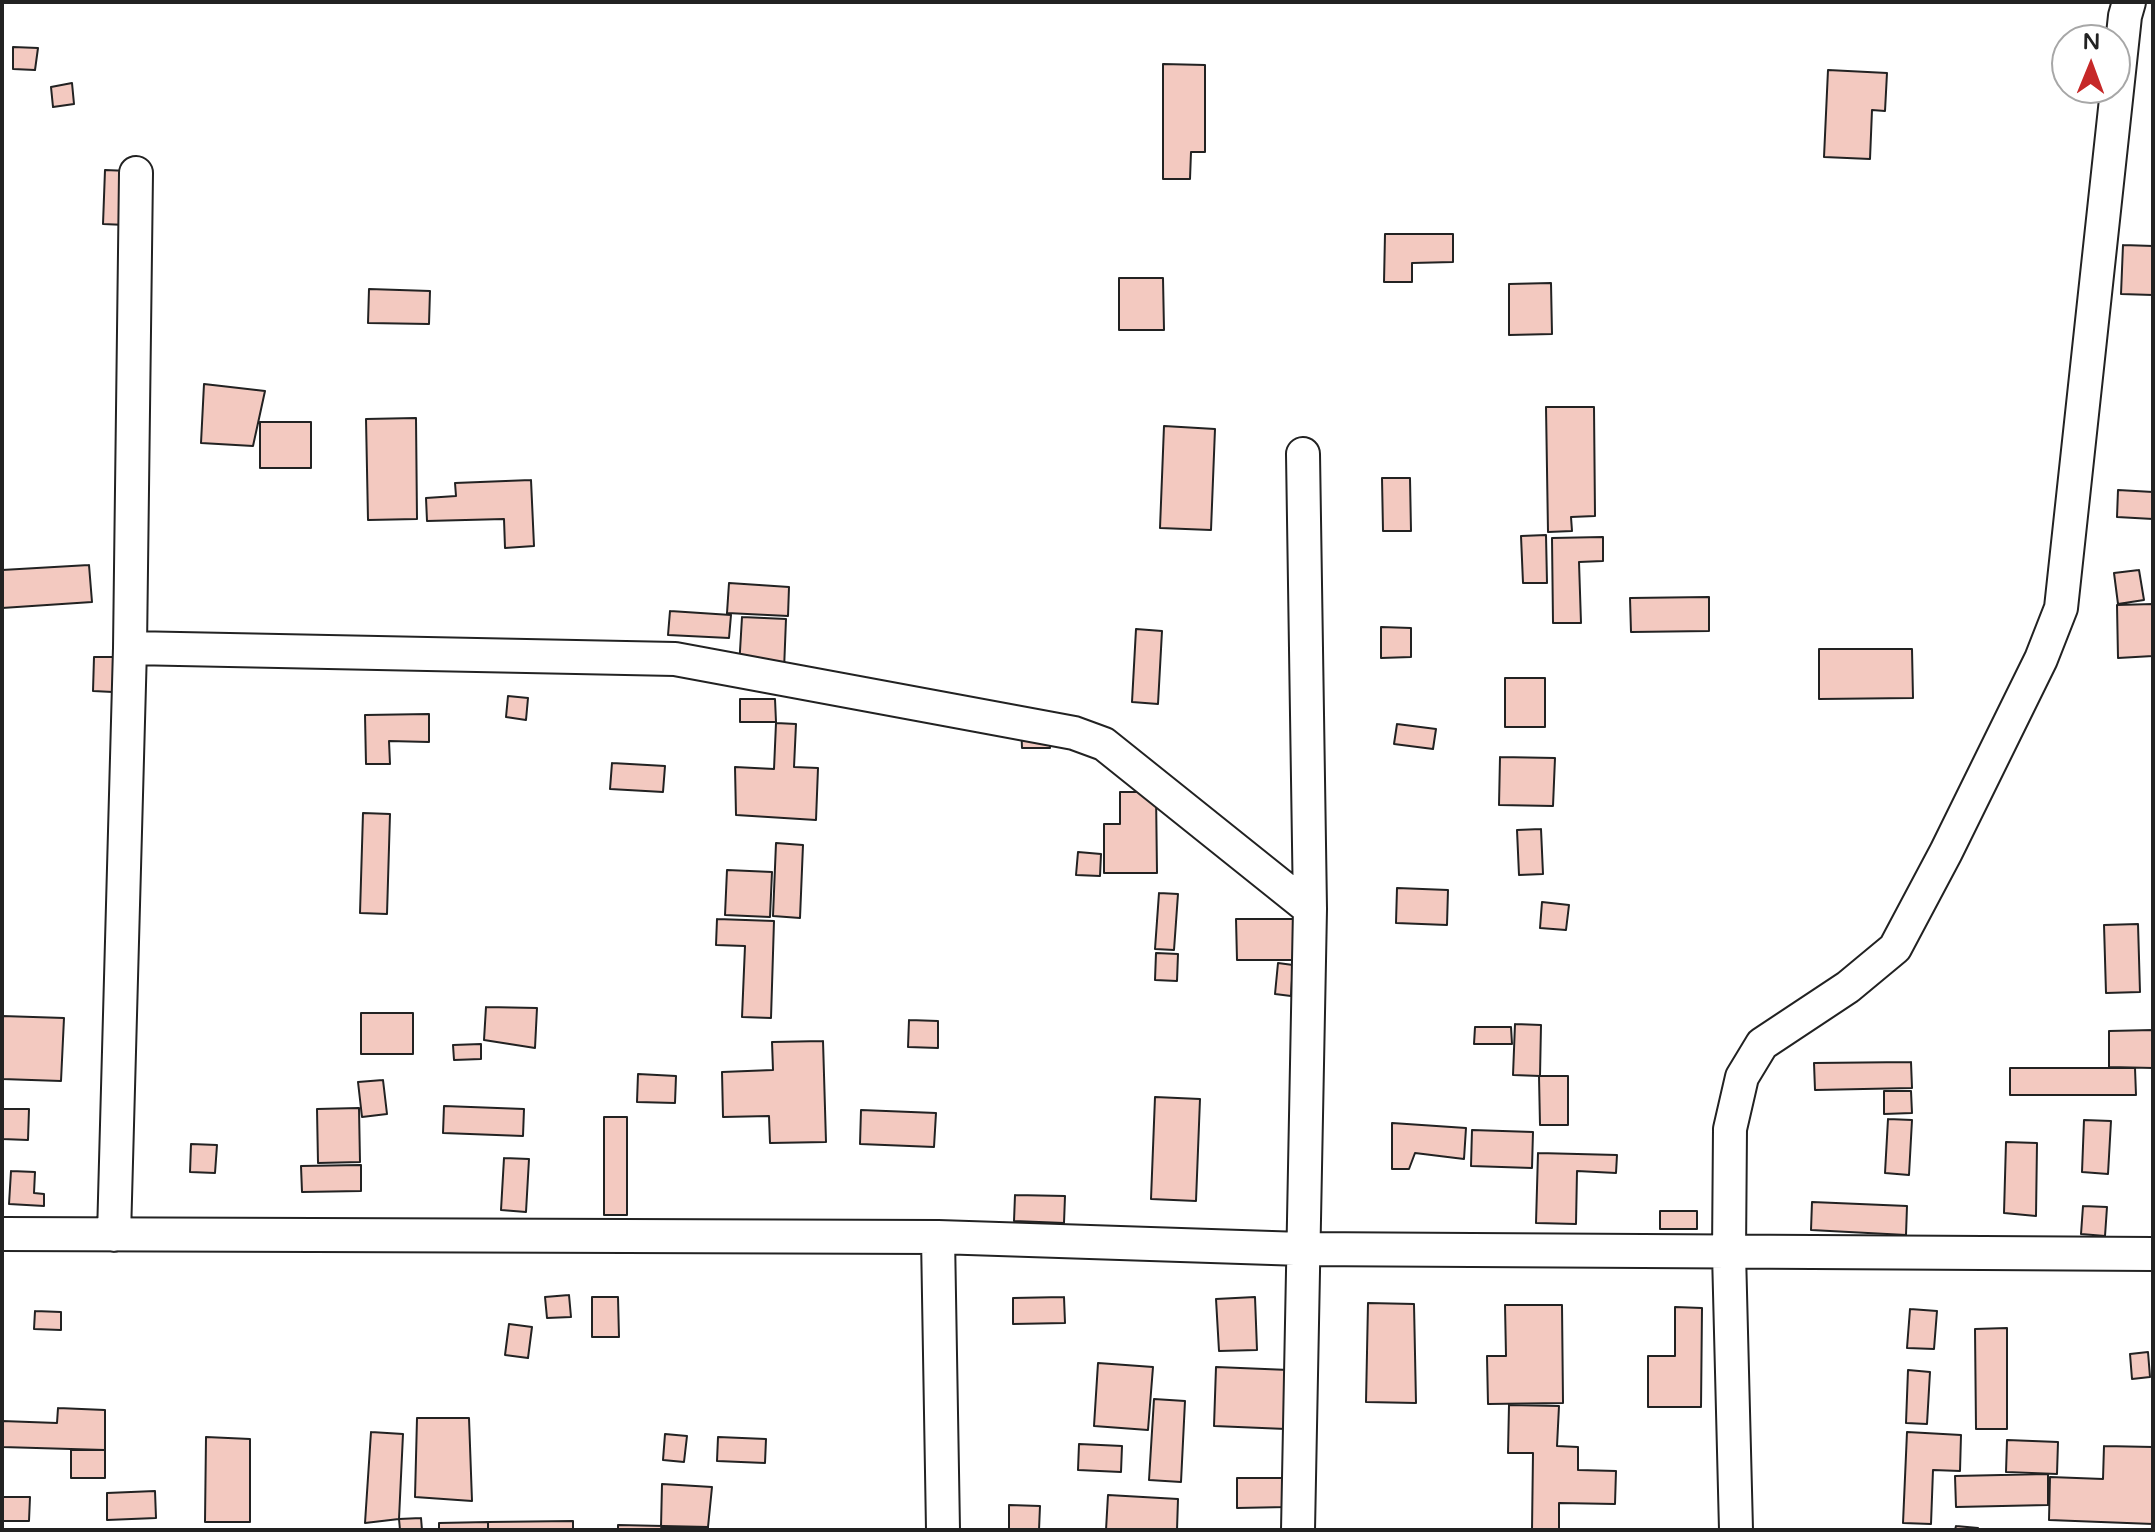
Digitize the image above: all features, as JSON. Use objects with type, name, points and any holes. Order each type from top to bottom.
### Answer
[{"type":"street","points":[[1736,1530],[1729,1253],[1730,1129],[1742,1077],[1762,1044],[1848,987],[1895,948],[2041,659],[2061,608],[2123,31],[2129,2]]},
{"type":"street","points":[[114,1235],[130,648],[136,173]]},
{"type":"street","points":[[1298,1530],[1310,909],[1303,454]]},
{"type":"street","points":[[130,648],[675,659],[1074,733],[1104,744],[1310,909]]},
{"type":"street","points":[[2,1234],[938,1237],[1302,1249],[2153,1254]]},
{"type":"street","points":[[938,1237],[943,1530]]},
{"type":"building","points":[[13,47],[38,48],[35,70],[13,69]]},
{"type":"building","points":[[1163,64],[1205,65],[1205,152],[1191,152],[1190,179],[1163,179]]},
{"type":"building","points":[[1828,70],[1887,73],[1885,111],[1872,110],[1870,159],[1824,157]]},
{"type":"building","points":[[72,83],[74,104],[53,107],[51,87]]},
{"type":"building","points":[[105,170],[129,171],[126,225],[103,224]]},
{"type":"building","points":[[1385,234],[1453,234],[1453,262],[1412,263],[1412,282],[1384,282]]},
{"type":"building","points":[[2123,245],[2153,246],[2153,295],[2121,294]]},
{"type":"building","points":[[1119,278],[1163,278],[1164,330],[1119,330]]},
{"type":"building","points":[[1551,283],[1552,334],[1509,335],[1509,284]]},
{"type":"building","points":[[369,289],[430,291],[429,324],[368,323]]},
{"type":"building","points":[[204,384],[265,391],[253,446],[201,443]]},
{"type":"building","points":[[1546,407],[1594,407],[1595,516],[1571,517],[1572,531],[1548,532]]},
{"type":"building","points":[[416,418],[417,519],[368,520],[366,419]]},
{"type":"building","points":[[260,422],[311,422],[311,468],[260,468]]},
{"type":"building","points":[[1164,426],[1215,429],[1211,530],[1160,528]]},
{"type":"building","points":[[1382,478],[1410,478],[1411,531],[1383,531]]},
{"type":"building","points":[[531,480],[534,546],[505,548],[504,519],[427,521],[426,498],[456,496],[455,483]]},
{"type":"building","points":[[2118,490],[2153,492],[2153,519],[2117,517]]},
{"type":"building","points":[[1546,535],[1547,583],[1523,583],[1521,536]]},
{"type":"building","points":[[1603,537],[1603,561],[1579,562],[1581,623],[1553,623],[1552,538]]},
{"type":"building","points":[[89,565],[92,602],[2,608],[2,570]]},
{"type":"building","points":[[2139,570],[2144,600],[2118,604],[2114,573]]},
{"type":"building","points":[[729,583],[789,587],[788,616],[727,613]]},
{"type":"building","points":[[1709,597],[1709,631],[1631,632],[1630,598]]},
{"type":"building","points":[[2153,604],[2153,656],[2118,658],[2117,605]]},
{"type":"building","points":[[670,611],[731,615],[729,638],[668,635]]},
{"type":"building","points":[[742,617],[786,619],[784,670],[739,668]]},
{"type":"building","points":[[1381,627],[1411,628],[1411,657],[1381,658]]},
{"type":"building","points":[[1136,629],[1162,631],[1158,704],[1132,702]]},
{"type":"building","points":[[1819,649],[1912,649],[1913,698],[1819,699]]},
{"type":"building","points":[[94,657],[114,657],[113,692],[93,691]]},
{"type":"building","points":[[1505,678],[1545,678],[1545,727],[1505,727]]},
{"type":"building","points":[[508,696],[528,698],[526,720],[506,717]]},
{"type":"building","points":[[740,699],[775,699],[776,722],[740,722]]},
{"type":"building","points":[[429,714],[429,742],[389,741],[390,764],[366,764],[365,715]]},
{"type":"building","points":[[1049,721],[1050,748],[1022,748],[1021,722]]},
{"type":"building","points":[[776,723],[796,724],[794,767],[818,768],[816,820],[736,815],[735,767],[774,769]]},
{"type":"building","points":[[1397,724],[1436,729],[1433,749],[1394,744]]},
{"type":"building","points":[[1500,757],[1555,758],[1553,806],[1499,805]]},
{"type":"building","points":[[612,763],[665,766],[663,792],[610,789]]},
{"type":"building","points":[[1120,792],[1156,792],[1157,873],[1104,873],[1104,824],[1120,824]]},
{"type":"building","points":[[363,813],[390,814],[387,914],[360,913]]},
{"type":"building","points":[[1541,829],[1543,874],[1519,875],[1517,830]]},
{"type":"building","points":[[776,843],[803,845],[800,918],[773,916]]},
{"type":"building","points":[[1078,852],[1101,854],[1100,876],[1076,875]]},
{"type":"building","points":[[727,870],[772,872],[770,917],[725,915]]},
{"type":"building","points":[[1397,888],[1448,890],[1447,925],[1396,923]]},
{"type":"building","points":[[1159,893],[1178,894],[1174,950],[1155,949]]},
{"type":"building","points":[[1542,902],[1569,905],[1566,930],[1540,928]]},
{"type":"building","points":[[717,919],[774,921],[771,1018],[742,1017],[745,946],[716,945]]},
{"type":"building","points":[[1236,919],[1294,919],[1295,960],[1237,960]]},
{"type":"building","points":[[2138,924],[2140,992],[2106,993],[2104,925]]},
{"type":"building","points":[[1156,953],[1178,954],[1177,981],[1155,980]]},
{"type":"building","points":[[1278,963],[1293,965],[1291,996],[1275,994]]},
{"type":"building","points":[[486,1007],[537,1008],[535,1048],[484,1040]]},
{"type":"building","points":[[361,1013],[413,1013],[413,1054],[361,1054]]},
{"type":"building","points":[[2,1016],[64,1018],[61,1081],[2,1079]]},
{"type":"building","points":[[909,1020],[938,1021],[938,1048],[908,1047]]},
{"type":"building","points":[[1515,1024],[1541,1025],[1540,1076],[1513,1075]]},
{"type":"building","points":[[1475,1027],[1511,1027],[1512,1044],[1474,1044]]},
{"type":"building","points":[[2153,1030],[2153,1068],[2109,1067],[2109,1031]]},
{"type":"building","points":[[823,1041],[826,1142],[770,1143],[769,1116],[723,1117],[722,1072],[773,1070],[772,1042]]},
{"type":"building","points":[[481,1044],[481,1059],[454,1060],[453,1045]]},
{"type":"building","points":[[1911,1062],[1912,1088],[1815,1090],[1814,1063]]},
{"type":"building","points":[[2010,1068],[2135,1068],[2136,1095],[2010,1095]]},
{"type":"building","points":[[638,1074],[676,1076],[675,1103],[637,1102]]},
{"type":"building","points":[[1539,1076],[1568,1076],[1568,1125],[1540,1125]]},
{"type":"building","points":[[383,1080],[387,1114],[362,1117],[358,1082]]},
{"type":"building","points":[[1884,1091],[1911,1091],[1912,1113],[1884,1114]]},
{"type":"building","points":[[1155,1097],[1200,1099],[1196,1201],[1151,1199]]},
{"type":"building","points":[[444,1106],[524,1109],[523,1136],[443,1133]]},
{"type":"building","points":[[359,1108],[360,1162],[318,1163],[317,1109]]},
{"type":"building","points":[[2,1109],[29,1109],[28,1140],[2,1139]]},
{"type":"building","points":[[861,1110],[936,1113],[934,1147],[860,1144]]},
{"type":"building","points":[[604,1117],[627,1117],[627,1215],[604,1215]]},
{"type":"building","points":[[1888,1119],[1912,1120],[1909,1175],[1885,1173]]},
{"type":"building","points":[[2084,1120],[2111,1121],[2108,1174],[2082,1172]]},
{"type":"building","points":[[1392,1123],[1466,1128],[1464,1159],[1415,1153],[1409,1169],[1392,1169]]},
{"type":"building","points":[[1472,1130],[1533,1132],[1532,1168],[1471,1166]]},
{"type":"building","points":[[2006,1142],[2037,1143],[2036,1216],[2004,1213]]},
{"type":"building","points":[[191,1144],[217,1145],[215,1173],[190,1172]]},
{"type":"building","points":[[1538,1153],[1617,1155],[1616,1173],[1577,1171],[1576,1224],[1536,1223]]},
{"type":"building","points":[[504,1158],[529,1159],[526,1212],[501,1210]]},
{"type":"building","points":[[361,1165],[361,1191],[302,1192],[301,1166]]},
{"type":"building","points":[[11,1171],[35,1172],[34,1193],[44,1194],[44,1206],[9,1204]]},
{"type":"building","points":[[1015,1195],[1065,1196],[1064,1223],[1014,1221]]},
{"type":"building","points":[[1812,1202],[1907,1206],[1906,1235],[1811,1230]]},
{"type":"building","points":[[2083,1206],[2107,1207],[2105,1236],[2081,1234]]},
{"type":"building","points":[[1660,1211],[1697,1211],[1697,1229],[1660,1229]]},
{"type":"building","points":[[569,1295],[571,1317],[547,1318],[545,1297]]},
{"type":"building","points":[[592,1297],[618,1297],[619,1337],[592,1337]]},
{"type":"building","points":[[1064,1297],[1065,1323],[1013,1324],[1013,1298]]},
{"type":"building","points":[[1255,1297],[1257,1350],[1219,1351],[1216,1299]]},
{"type":"building","points":[[1368,1303],[1414,1304],[1416,1403],[1366,1402]]},
{"type":"building","points":[[1505,1305],[1562,1305],[1563,1403],[1488,1404],[1487,1356],[1506,1356]]},
{"type":"building","points":[[1675,1307],[1702,1308],[1701,1407],[1648,1407],[1648,1356],[1675,1356]]},
{"type":"building","points":[[1910,1309],[1937,1311],[1934,1349],[1907,1348]]},
{"type":"building","points":[[35,1311],[61,1312],[61,1330],[34,1329]]},
{"type":"building","points":[[509,1324],[532,1327],[528,1358],[505,1355]]},
{"type":"building","points":[[2007,1328],[2007,1429],[1976,1429],[1975,1329]]},
{"type":"building","points":[[2148,1352],[2150,1377],[2132,1379],[2130,1354]]},
{"type":"building","points":[[1098,1363],[1153,1367],[1148,1430],[1094,1426]]},
{"type":"building","points":[[1216,1367],[1289,1370],[1286,1429],[1214,1426]]},
{"type":"building","points":[[1908,1370],[1930,1372],[1927,1424],[1906,1423]]},
{"type":"building","points":[[1154,1399],[1185,1401],[1181,1482],[1149,1480]]},
{"type":"building","points":[[1509,1405],[1559,1406],[1557,1446],[1578,1447],[1578,1470],[1616,1471],[1615,1504],[1559,1503],[1559,1530],[1532,1530],[1533,1453],[1508,1453]]},
{"type":"building","points":[[58,1408],[105,1410],[105,1450],[2,1447],[2,1421],[57,1423]]},
{"type":"building","points":[[417,1418],[469,1418],[472,1501],[415,1497]]},
{"type":"building","points":[[371,1432],[403,1434],[399,1519],[365,1523]]},
{"type":"building","points":[[1907,1432],[1961,1435],[1960,1471],[1933,1470],[1931,1524],[1903,1523]]},
{"type":"building","points":[[665,1434],[687,1436],[684,1462],[663,1460]]},
{"type":"building","points":[[206,1437],[250,1439],[250,1522],[205,1522]]},
{"type":"building","points":[[718,1437],[766,1439],[765,1463],[717,1461]]},
{"type":"building","points":[[2007,1440],[2058,1442],[2057,1474],[2006,1472]]},
{"type":"building","points":[[1079,1444],[1122,1446],[1121,1472],[1078,1470]]},
{"type":"building","points":[[2104,1446],[2153,1447],[2153,1524],[2049,1520],[2050,1477],[2103,1479]]},
{"type":"building","points":[[71,1450],[105,1450],[105,1478],[71,1478]]},
{"type":"building","points":[[2048,1474],[2048,1505],[1956,1507],[1955,1476]]},
{"type":"building","points":[[1237,1478],[1287,1478],[1287,1507],[1237,1508]]},
{"type":"building","points":[[662,1484],[712,1487],[708,1527],[661,1527]]},
{"type":"building","points":[[155,1491],[156,1518],[107,1520],[107,1493]]},
{"type":"building","points":[[1108,1495],[1178,1499],[1177,1530],[1106,1530]]},
{"type":"building","points":[[2,1497],[30,1497],[29,1521],[2,1521]]},
{"type":"building","points":[[1009,1505],[1040,1506],[1039,1530],[1009,1530]]},
{"type":"building","points":[[421,1518],[422,1530],[400,1530],[399,1519]]},
{"type":"building","points":[[573,1521],[573,1530],[488,1530],[488,1522]]},
{"type":"building","points":[[488,1522],[488,1530],[439,1530],[439,1523]]},
{"type":"building","points":[[618,1525],[708,1527],[708,1530],[618,1530]]},
{"type":"building","points":[[1956,1526],[1978,1528],[1978,1530],[1955,1530]]}]
